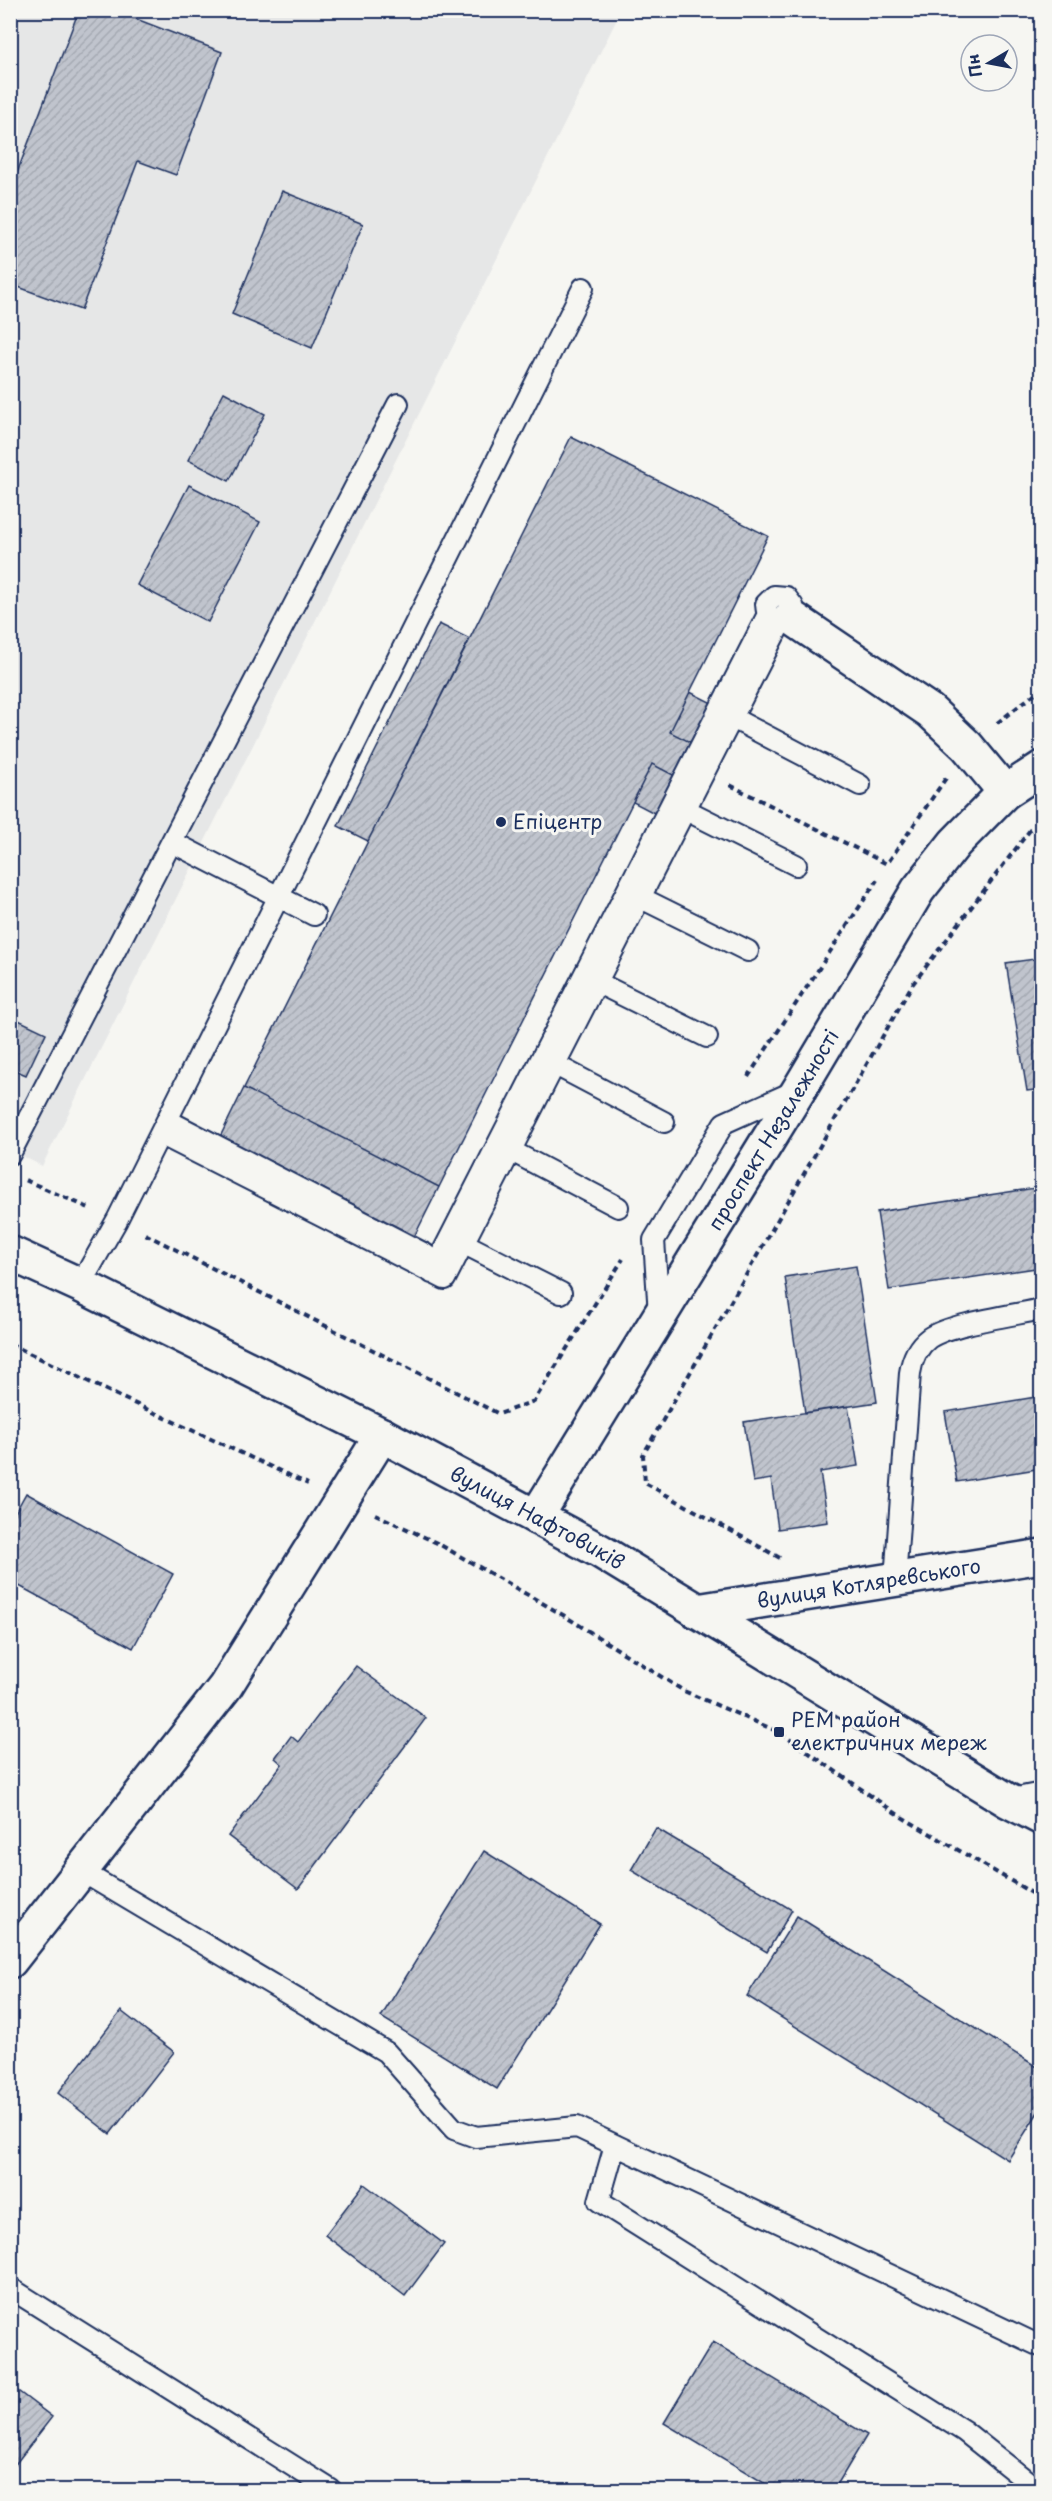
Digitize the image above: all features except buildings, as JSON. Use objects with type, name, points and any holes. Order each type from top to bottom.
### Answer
[{"type":"street","points":[[779,619],[930,711],[967,746],[1005,792]]},
{"type":"street","name":"проспект Незалежності","points":[[536,1516],[800,1088],[918,890],[955,843],[1005,792],[1041,768]]},
{"type":"street","name":"вулиця Нафтовиків","points":[[10,1253],[80,1285],[382,1435],[600,1551],[1007,1800],[1041,1818]]},
{"type":"street","points":[[10,1961],[225,1687],[382,1435]]},
{"type":"street","name":"вулиця Котляревського","points":[[697,1611],[1041,1556]]},
{"type":"lane","points":[[80,1285],[117,1220],[583,288]]},
{"type":"lane","points":[[10,1154],[398,404]]},
{"type":"lane","points":[[163,1127],[435,1267],[446,1279],[457,1240],[726,714],[779,619]]},
{"type":"lane","points":[[679,806],[704,772],[726,714]]},
{"type":"lane","points":[[726,714],[860,785]]},
{"type":"lane","points":[[679,806],[796,866]]},
{"type":"lane","points":[[172,842],[314,915]]},
{"type":"lane","points":[[634,894],[748,951]]},
{"type":"lane","points":[[591,979],[707,1037]]},
{"type":"lane","points":[[548,1061],[664,1122]]},
{"type":"lane","points":[[659,1318],[654,1240],[724,1123],[800,1088]]},
{"type":"lane","points":[[505,1147],[618,1207]]},
{"type":"lane","points":[[457,1240],[561,1293]]},
{"type":"lane","points":[[895,1580],[910,1373],[915,1353],[921,1345],[938,1332],[1041,1309]]},
{"type":"lane","points":[[1007,1800],[1041,1793]]},
{"type":"lane","points":[[81,1871],[386,2052],[454,2129],[476,2138],[576,2127],[1041,2347]]},
{"type":"lane","points":[[615,2145],[599,2201],[964,2431],[1038,2490]]},
{"type":"lane","points":[[10,2288],[331,2490]]},
{"type":"path","points":[[744,1083],[967,746],[1041,688]]},
{"type":"path","points":[[704,772],[888,864]]},
{"type":"path","points":[[789,1563],[645,1483],[643,1455],[912,985],[1030,830],[1041,822]]},
{"type":"path","points":[[19,1177],[117,1220],[499,1414],[534,1401],[625,1255]]},
{"type":"path","points":[[10,1344],[438,1543],[563,1615],[684,1691],[779,1732],[900,1816],[1041,1899]]},
{"type":"shaded area","points":[[10,11],[621,11],[42,1166],[10,1150]]},
{"type":"place","name":"Епіцентр","points":[[501,822]]},
{"type":"place","name":"РЕМ район електричних мереж","points":[[779,1732]]}]
